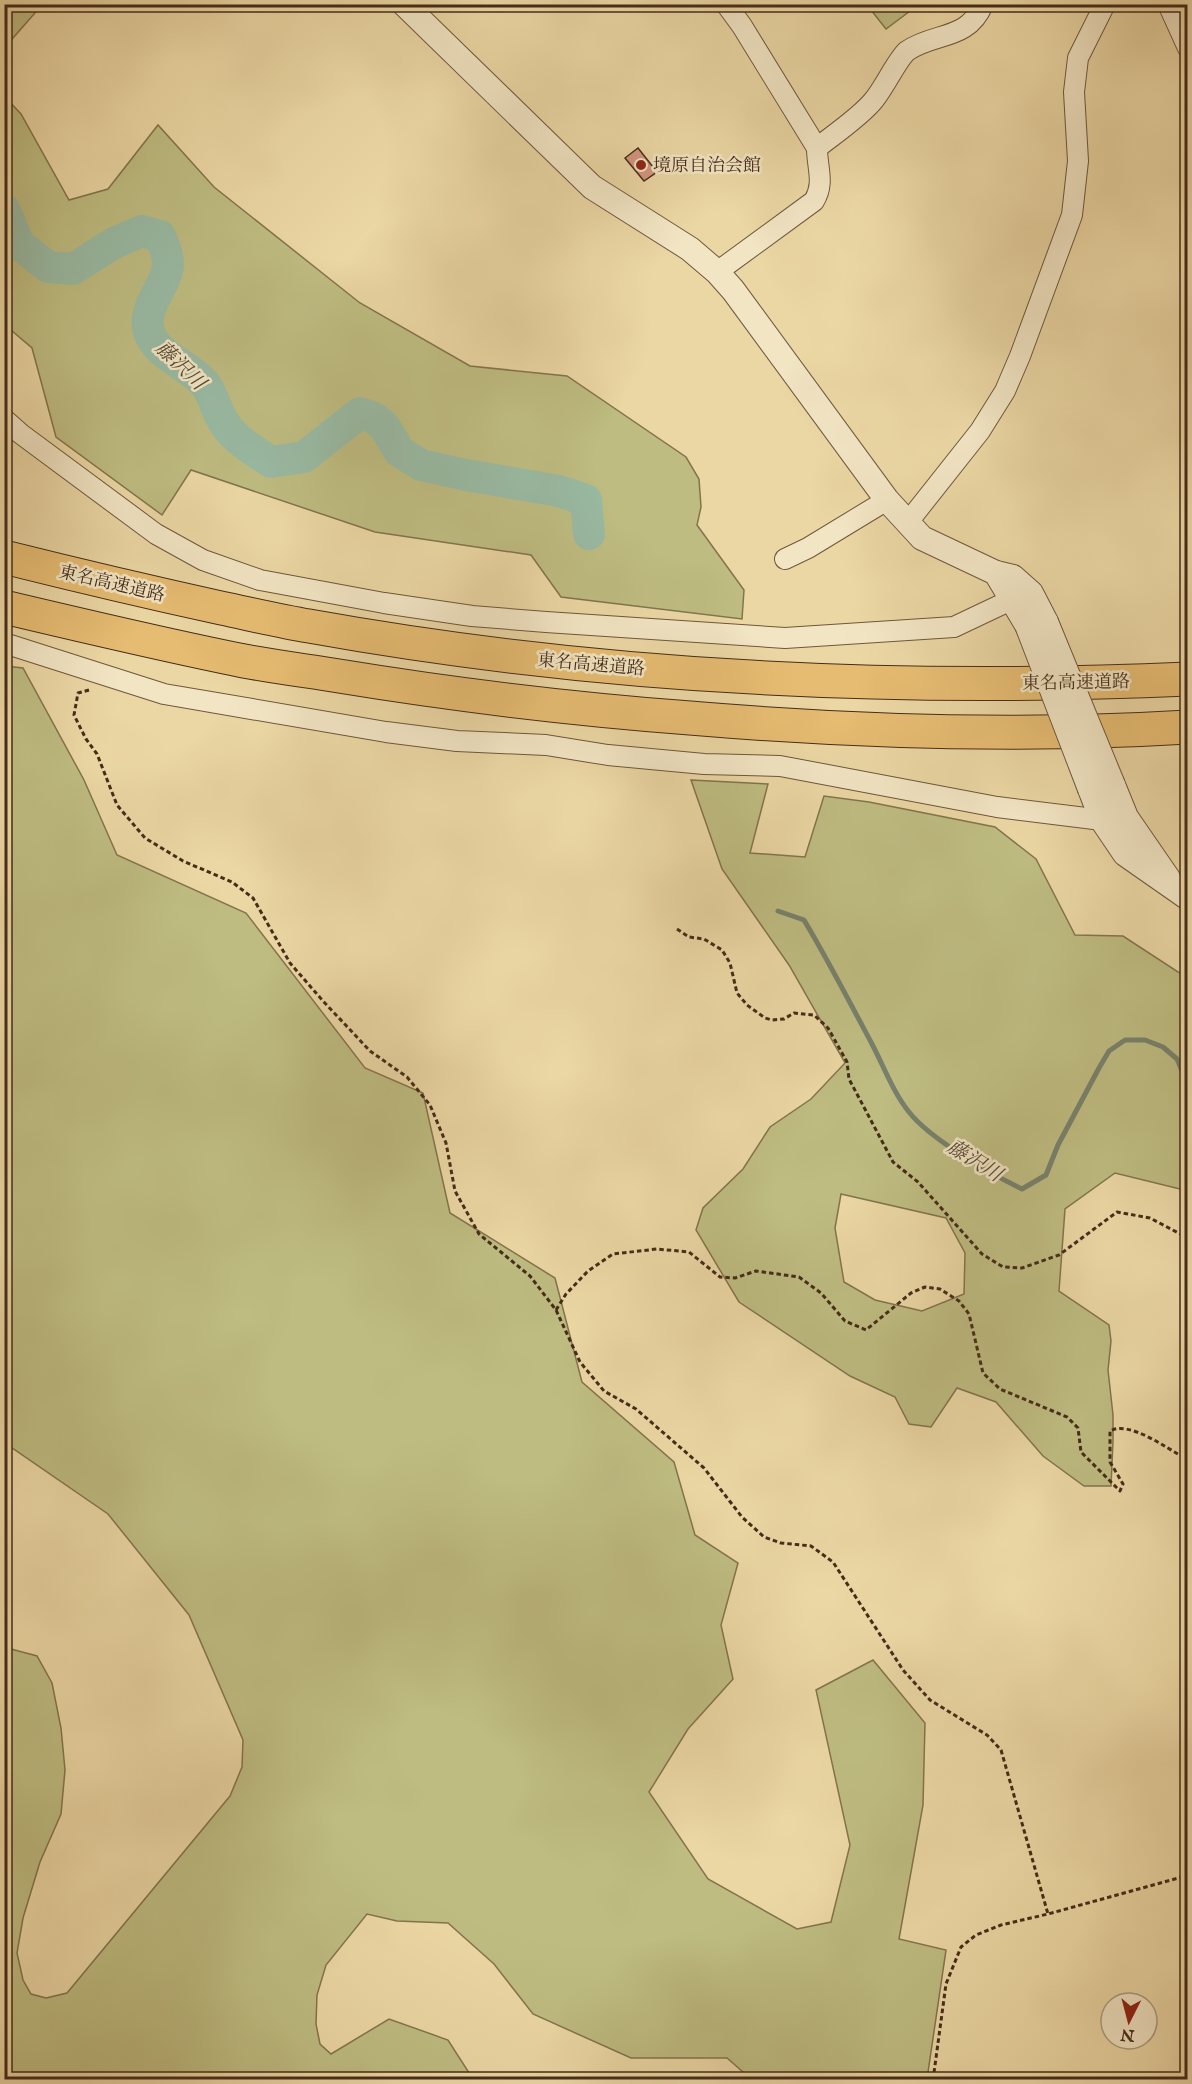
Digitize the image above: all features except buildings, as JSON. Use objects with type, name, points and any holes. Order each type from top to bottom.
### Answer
[{"type":"highway","name":"東名高速道路","points":[[4,557],[101,582],[308,626],[522,658],[699,674],[916,683],[1097,683],[1188,679]]},
{"type":"highway","points":[[4,606],[93,628],[247,661],[408,687],[601,711],[876,730],[1019,733],[1188,727]]},
{"type":"street","points":[[404,4],[592,187],[690,249],[717,272],[733,290],[887,500],[922,538],[996,573],[1013,577],[1031,594],[1036,623],[1102,787],[1181,893]]},
{"type":"street","points":[[717,272],[814,201],[820,192],[821,173],[817,148],[726,4]]},
{"type":"street","points":[[817,148],[873,102],[904,53],[915,46],[966,28],[975,20],[983,4]]},
{"type":"street","points":[[908,522],[980,431],[1005,391],[1020,356],[1072,215],[1078,162],[1074,92],[1078,58],[1105,4]]},
{"type":"street","points":[[1168,4],[1188,48]]},
{"type":"street","points":[[4,419],[122,510],[175,545],[203,560],[260,580],[327,594],[482,617],[785,638],[954,627],[1013,599]]},
{"type":"street","points":[[785,559],[808,548],[887,500]]},
{"type":"street","points":[[996,573],[1013,599],[1036,623]]},
{"type":"street","points":[[4,644],[164,694],[386,732],[457,741],[546,745],[704,764],[780,766],[997,807],[1102,820],[1126,817]]},
{"type":"street","points":[[1102,787],[1102,820],[1125,854],[1181,893]]},
{"type":"path","points":[[106,676],[95,689],[78,693],[74,715],[86,739],[97,754],[117,805],[145,838],[183,861],[232,882],[253,898],[290,963],[370,1051],[407,1077],[430,1106],[447,1143],[455,1191],[479,1234],[530,1276],[556,1310],[580,1362],[604,1391],[636,1409],[704,1468],[742,1516],[764,1537],[781,1543],[811,1546],[832,1562],[903,1670],[930,1700],[987,1735],[1001,1750],[1048,1914]]},
{"type":"path","points":[[678,929],[689,937],[704,939],[722,950],[729,963],[737,993],[747,1005],[765,1018],[784,1019],[794,1013],[814,1015],[828,1028],[847,1062],[849,1079],[893,1162],[918,1182],[982,1254],[1003,1267],[1022,1268],[1059,1255],[1117,1212],[1150,1218],[1188,1238]]},
{"type":"path","points":[[556,1310],[566,1294],[588,1271],[613,1254],[657,1248],[689,1252],[720,1276],[735,1278],[756,1271],[799,1277],[821,1293],[845,1321],[866,1330],[911,1293],[926,1287],[940,1289],[959,1301],[969,1314],[983,1372],[1000,1389],[1067,1417],[1078,1428],[1081,1452],[1120,1491],[1123,1484],[1110,1462],[1110,1431],[1117,1427],[1130,1428],[1185,1458],[1188,1463]]},
{"type":"path","points":[[933,2079],[946,1984],[961,1947],[976,1935],[1001,1925],[1182,1876],[1188,1869]]},
{"type":"shaded area","points":[[4,5],[42,5],[5,47]]},
{"type":"shaded area","points":[[867,5],[918,5],[886,29]]},
{"type":"shaded area","points":[[4,96],[21,114],[69,200],[108,189],[158,125],[214,187],[360,303],[470,366],[567,376],[686,457],[699,479],[701,507],[697,525],[744,590],[742,619],[561,597],[531,555],[375,532],[191,470],[162,515],[56,437],[32,348],[5,325]]},
{"type":"shaded area","points":[[5,666],[23,668],[84,780],[117,855],[246,913],[365,1068],[423,1093],[450,1213],[555,1278],[582,1382],[674,1462],[695,1535],[738,1563],[721,1625],[733,1679],[688,1729],[649,1792],[708,1879],[797,1929],[831,1922],[850,1845],[816,1690],[873,1660],[925,1723],[923,1805],[899,1939],[946,1950],[927,2079],[751,2079],[727,2058],[631,2058],[533,2014],[494,1964],[448,1923],[397,1921],[367,1914],[326,1965],[317,1995],[316,2024],[320,2044],[331,2054],[389,2019],[448,2040],[473,2079],[5,2079],[5,1650],[11,1649],[37,1656],[52,1683],[61,1728],[65,1770],[61,1814],[40,1862],[23,1918],[17,1953],[23,1980],[31,1994],[46,1998],[67,1993],[230,1796],[242,1767],[243,1740],[189,1615],[108,1514],[5,1445]]},
{"type":"shaded area","points":[[691,780],[768,784],[750,853],[805,857],[824,796],[869,802],[995,827],[1036,859],[1075,935],[1123,936],[1178,972],[1187,974],[1187,1189],[1115,1173],[1065,1209],[1059,1291],[1109,1325],[1111,1341],[1108,1370],[1113,1415],[1111,1486],[1084,1486],[1043,1456],[996,1402],[957,1388],[931,1427],[909,1424],[895,1397],[850,1376],[739,1302],[696,1230],[703,1208],[743,1169],[770,1127],[811,1099],[845,1063],[789,965],[722,869]],"holes":[[[841,1194],[946,1218],[965,1253],[964,1294],[922,1311],[875,1300],[844,1282],[835,1228]]]},
{"type":"waterway","name":"藤沢川","points":[[4,209],[19,244],[48,267],[73,269],[114,243],[142,231],[160,236],[167,254],[168,267],[148,315],[149,332],[159,348],[205,384],[221,417],[232,433],[271,462],[304,457],[360,413],[374,418],[384,426],[400,452],[421,465],[559,491],[586,500],[589,534]]},
{"type":"waterway","name":"藤沢川","points":[[778,911],[804,920],[872,1044],[893,1088],[909,1112],[946,1144],[1022,1189],[1046,1175],[1058,1145],[1099,1068],[1109,1051],[1125,1040],[1145,1040],[1163,1047],[1177,1059],[1188,1085]]},
{"type":"place","name":"境原自治会館","points":[[641,165]]}]
